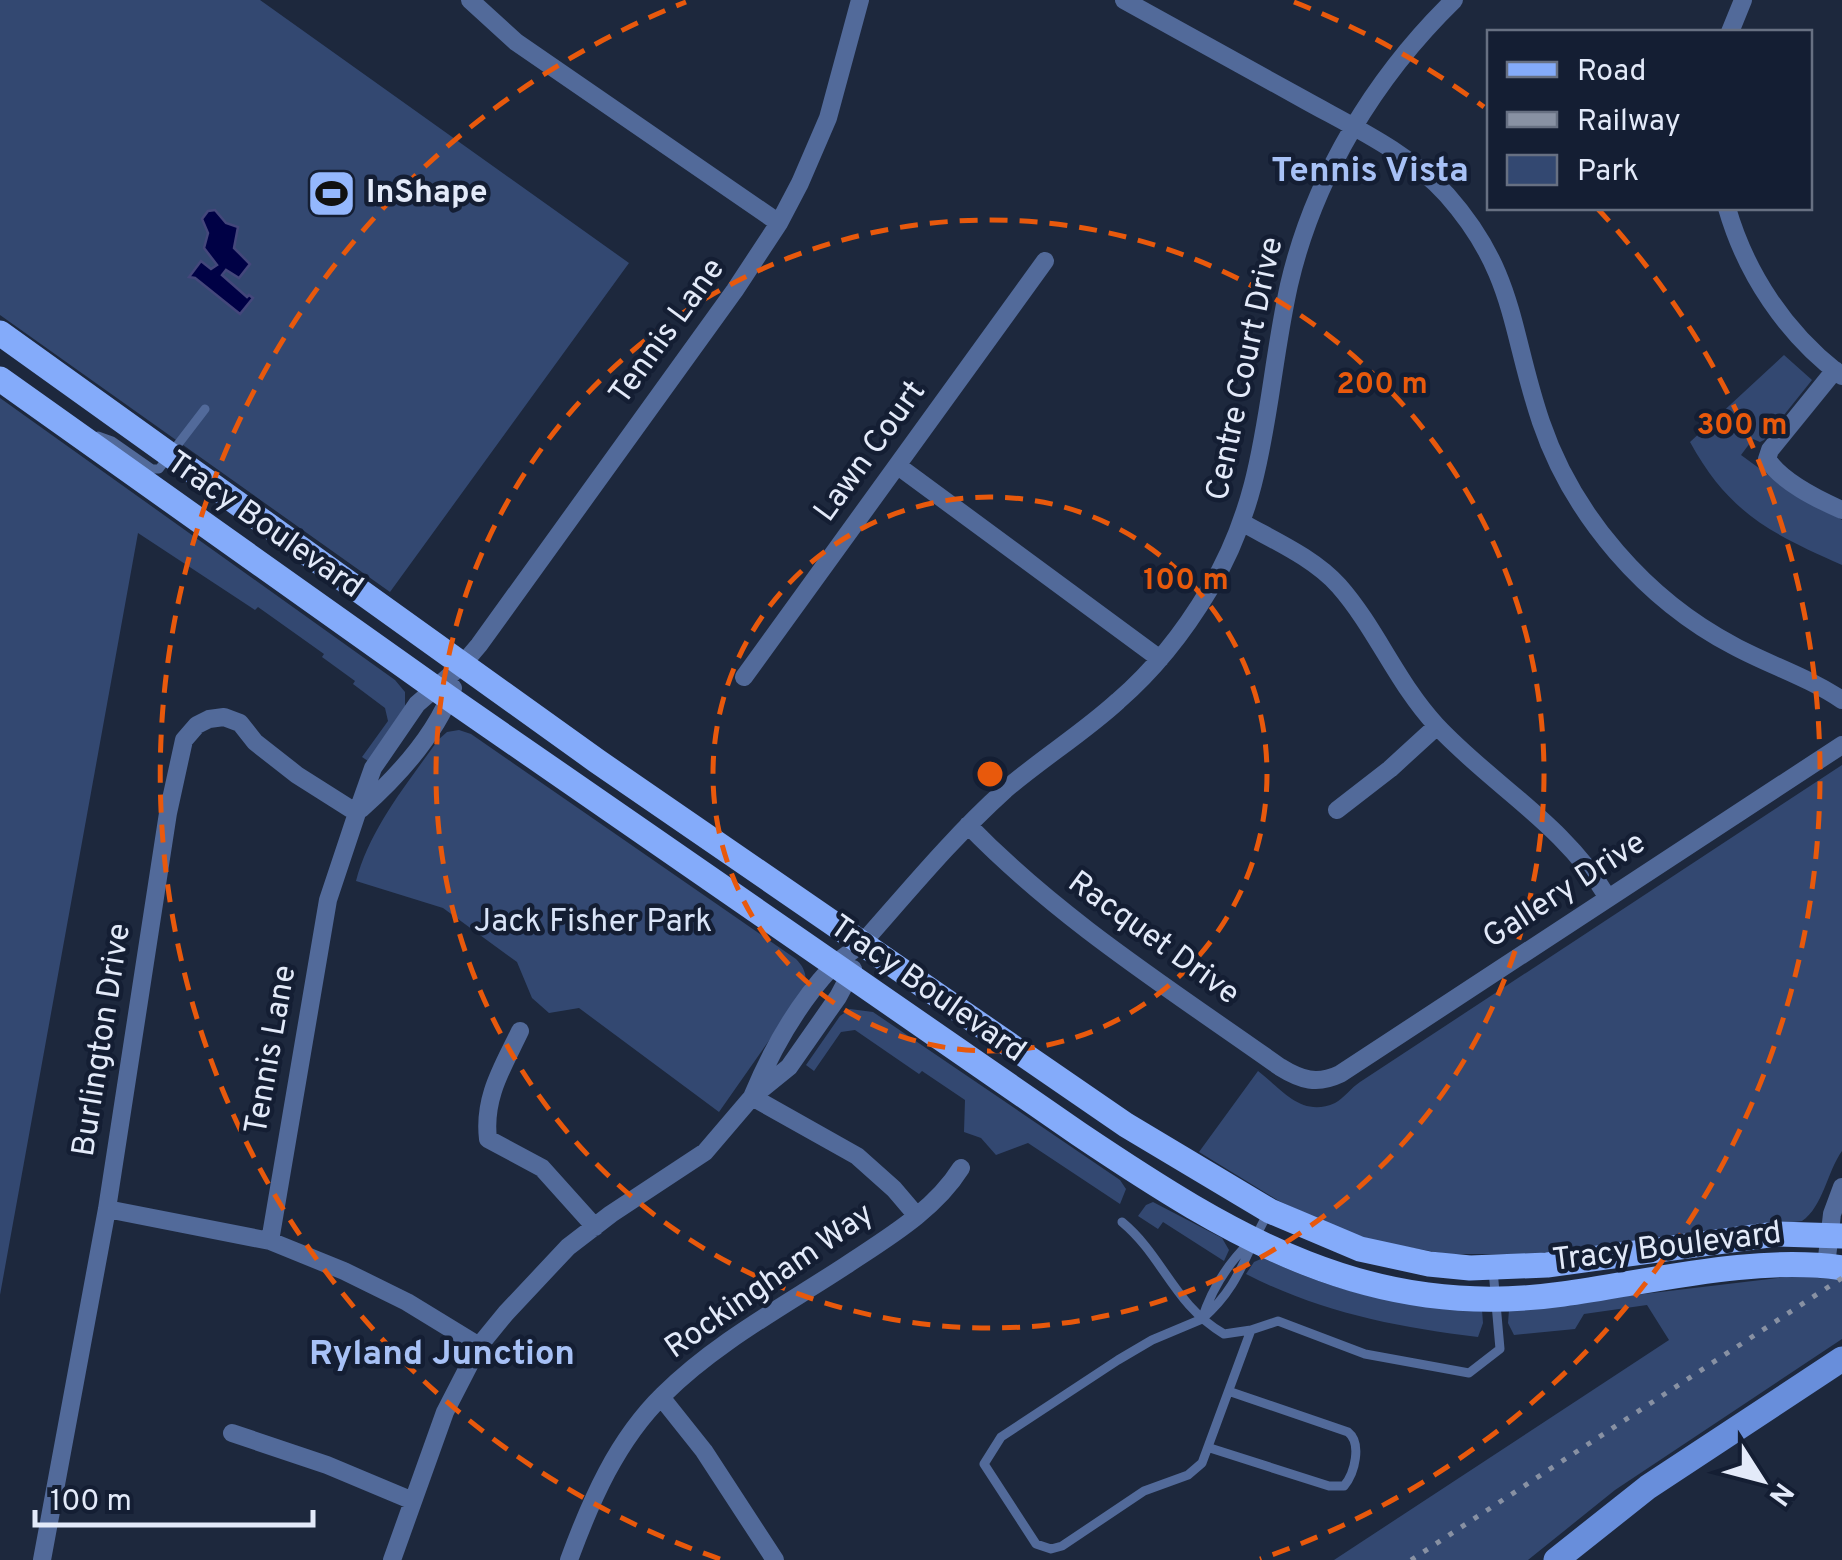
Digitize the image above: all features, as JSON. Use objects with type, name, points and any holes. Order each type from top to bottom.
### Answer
[{"type":"main road","name":"Tracy Boulevard","points":[[0,333],[462,665],[862,943],[1126,1125],[1270,1211],[1360,1249],[1430,1264],[1493,1268],[1547,1265],[1776,1234],[1835,1235]]},
{"type":"main road","name":"Tracy Boulevard","points":[[0,379],[842,971],[1129,1168],[1253,1240],[1317,1269],[1375,1287],[1438,1297],[1557,1295],[1748,1268],[1834,1267]]},
{"type":"street","points":[[470,0],[516,42],[779,222]]},
{"type":"street","name":"Tennis Lane","points":[[270,1241],[328,900],[373,768],[417,704],[442,693],[735,290],[779,222],[828,118],[860,0]]},
{"type":"street","points":[[1124,0],[1354,128],[1424,172],[1465,216],[1486,248],[1510,303],[1534,398],[1557,462],[1590,517],[1622,558],[1662,597],[1711,634],[1842,700]]},
{"type":"street","name":"Centre Court Drive","points":[[392,1560],[446,1412],[479,1346],[506,1313],[568,1247],[705,1152],[752,1097],[770,1054],[862,943],[968,825],[1116,703],[1182,634],[1212,586],[1243,523],[1263,448],[1289,288],[1300,244],[1317,201],[1354,128],[1400,59],[1454,0]]},
{"type":"street","points":[[1731,30],[1744,0]]},
{"type":"street","points":[[1728,210],[1754,276],[1801,340],[1838,373],[1770,450],[1767,459],[1797,485],[1842,510]]},
{"type":"street","name":"Lawn Court","points":[[744,677],[1045,261]]},
{"type":"street","points":[[898,466],[1160,659]]},
{"type":"street","points":[[1243,523],[1310,561],[1337,584],[1412,696],[1437,726],[1567,841],[1591,869],[1608,898]]},
{"type":"street","name":"Burlington Drive","points":[[42,1560],[107,1210],[168,813],[184,740],[197,725],[210,718],[224,716],[240,722],[254,742],[297,776],[356,813]]},
{"type":"street","points":[[1337,810],[1437,726]]},
{"type":"street","name":"Gallery Drive","points":[[1317,1082],[1340,1074],[1842,745]]},
{"type":"street","name":"Racquet Drive","points":[[968,825],[1057,908],[1280,1067],[1299,1078],[1317,1082]]},
{"type":"street","points":[[520,1031],[489,1094],[488,1138],[542,1168],[595,1227]]},
{"type":"street","points":[[752,1097],[857,1156],[917,1216]]},
{"type":"street","name":"Rockingham Way","points":[[570,1560],[608,1468],[660,1397],[730,1342],[917,1216],[950,1185],[961,1168]]},
{"type":"street","points":[[1834,1267],[1842,1187]]},
{"type":"street","points":[[107,1210],[270,1241],[407,1302],[479,1346]]},
{"type":"street","points":[[1556,1560],[1648,1488],[1842,1359]]},
{"type":"street","points":[[660,1397],[697,1440],[775,1560]]},
{"type":"street","points":[[232,1433],[327,1465],[413,1501]]},
{"type":"lane","points":[[172,456],[205,409]]},
{"type":"lane","name":"Tracy Boulevard","points":[[80,436],[100,436],[156,470],[164,467],[172,456]]},
{"type":"lane","points":[[1251,1330],[1202,1464],[1188,1475],[1144,1491],[1062,1546],[1051,1550],[1036,1544],[984,1464],[1002,1437],[1135,1350],[1202,1320],[1210,1294],[1232,1259],[1253,1240],[1270,1211]]},
{"type":"lane","points":[[1122,1222],[1144,1244],[1181,1299],[1202,1320],[1224,1334],[1278,1320],[1365,1354],[1469,1373],[1500,1350],[1493,1268]]},
{"type":"lane","points":[[1210,1448],[1329,1486],[1344,1486],[1350,1480],[1357,1445],[1348,1432],[1230,1392]]},
{"type":"green space","points":[[0,0],[260,0],[629,263],[390,592],[0,315]]},
{"type":"green space","points":[[1784,355],[1812,380],[1764,440],[1753,439],[1741,455],[1842,520],[1842,565],[1773,531],[1736,504],[1690,442]]},
{"type":"green space","points":[[0,398],[395,680],[405,692],[405,707],[368,761],[362,757],[388,721],[385,708],[322,657],[324,654],[258,607],[255,610],[138,533],[0,1295]]},
{"type":"green space","name":"Jack Fisher Park","points":[[447,732],[471,734],[796,959],[802,967],[806,978],[803,992],[719,1112],[579,1008],[549,1013],[532,998],[517,962],[443,908],[356,881],[370,843],[402,790],[438,740]]},
{"type":"green space","points":[[1842,765],[1842,1151],[1815,1207],[1802,1221],[1533,1254],[1447,1254],[1379,1242],[1344,1231],[1279,1201],[1199,1152],[1258,1071],[1302,1104],[1323,1107],[1335,1103],[1360,1082]]},
{"type":"green space","points":[[850,1009],[873,1012],[1120,1180],[1126,1189],[1120,1204],[1028,1143],[996,1155],[981,1138],[964,1132],[965,1100],[855,1030],[841,1032],[814,1071],[806,1065],[840,1016]]},
{"type":"green space","points":[[1153,1202],[1222,1238],[1229,1250],[1224,1261],[1163,1222],[1158,1229],[1138,1216]]},
{"type":"green space","points":[[1263,1258],[1370,1296],[1425,1306],[1482,1310],[1483,1323],[1478,1337],[1388,1323],[1330,1308],[1246,1274],[1254,1262]]},
{"type":"green space","points":[[1794,1276],[1842,1280],[1842,1339],[1615,1490],[1528,1560],[1334,1560],[1669,1340],[1647,1305],[1584,1314],[1575,1329],[1514,1335],[1508,1323],[1509,1310]]},
{"type":"shaded area","points":[[215,210],[226,223],[238,227],[234,248],[250,264],[239,278],[226,270],[222,275],[253,298],[240,314],[189,277],[201,261],[211,269],[217,265],[204,248],[208,233],[202,219],[208,211]]},
{"type":"railway","points":[[1411,1560],[1842,1278]]},
{"type":"place","name":"InShape","points":[[331,194]]},
{"type":"district","name":"Tennis Vista","points":[[1370,172]]},
{"type":"district","name":"Ryland Junction","points":[[442,1355]]}]
